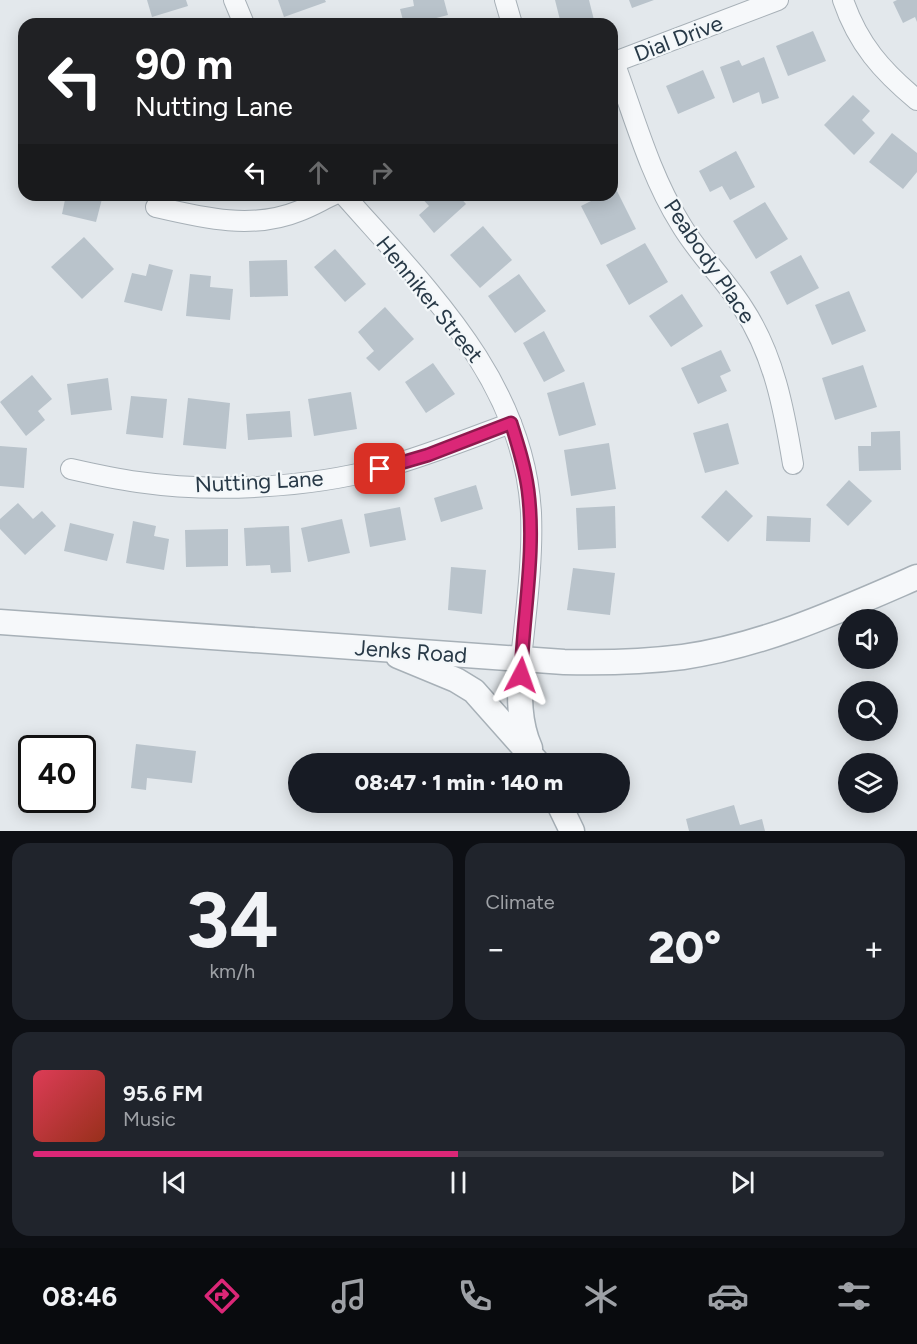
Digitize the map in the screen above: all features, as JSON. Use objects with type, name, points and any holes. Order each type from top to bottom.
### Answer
[{"type":"street","points":[[234,0],[242,18]]},
{"type":"street","points":[[505,0],[511,18]]},
{"type":"street","name":"Dial Drive","points":[[618,60],[778,0]]},
{"type":"street","points":[[843,0],[849,16],[877,63],[889,77],[917,100]]},
{"type":"street","name":"Peabody Place","points":[[618,75],[667,200],[680,224],[744,310],[765,349],[781,398],[793,464]]},
{"type":"street","points":[[156,207],[200,217],[250,221],[299,212],[321,201]]},
{"type":"street","name":"Henniker Street","points":[[349,201],[429,292],[470,343],[496,387],[511,423],[524,466],[531,514],[529,572],[521,658]]},
{"type":"street","name":"Nutting Lane","points":[[71,469],[139,482],[188,486],[286,483],[380,469],[428,455],[511,423]]},
{"type":"street","name":"Jenks Road","points":[[0,622],[620,663],[704,653],[792,628],[917,577]]},
{"type":"street","points":[[382,649],[456,680],[474,691],[529,753]]},
{"type":"street","points":[[521,658],[522,724],[533,753]]},
{"type":"street","points":[[563,813],[572,831]]},
{"type":"building","points":[[147,0],[186,0],[188,6],[152,17]]},
{"type":"building","points":[[278,0],[325,0],[326,2],[284,17]]},
{"type":"building","points":[[413,0],[444,0],[448,15],[436,18],[402,18],[400,9],[414,6]]},
{"type":"building","points":[[555,0],[589,0],[594,18],[560,18]]},
{"type":"building","points":[[629,0],[654,0],[632,8]]},
{"type":"building","points":[[917,0],[917,22],[915,17],[903,23],[893,2]]},
{"type":"building","points":[[813,31],[826,61],[788,76],[776,46]]},
{"type":"building","points":[[764,57],[779,98],[762,104],[759,92],[733,103],[720,67],[739,60],[742,66]]},
{"type":"building","points":[[703,70],[715,98],[678,114],[666,86]]},
{"type":"building","points":[[853,95],[870,111],[862,120],[875,133],[854,155],[824,125]]},
{"type":"building","points":[[892,133],[917,153],[917,172],[903,189],[869,162]]},
{"type":"building","points":[[736,151],[755,187],[730,200],[722,186],[710,192],[699,171]]},
{"type":"building","points":[[618,193],[636,229],[601,245],[581,206],[591,201],[618,201]]},
{"type":"building","points":[[65,201],[101,201],[96,222],[62,214]]},
{"type":"building","points":[[424,201],[463,201],[466,204],[434,233],[419,215],[429,206]]},
{"type":"building","points":[[765,202],[788,239],[756,259],[733,221]]},
{"type":"building","points":[[483,226],[512,260],[480,288],[450,255]]},
{"type":"building","points":[[84,237],[114,269],[82,299],[51,267]]},
{"type":"building","points":[[645,243],[668,282],[629,305],[606,265]]},
{"type":"building","points":[[335,249],[366,284],[345,302],[314,267]]},
{"type":"building","points":[[801,255],[819,288],[787,305],[770,272]]},
{"type":"building","points":[[287,260],[288,296],[250,297],[249,261]]},
{"type":"building","points":[[149,264],[173,270],[162,311],[124,302],[132,273],[146,276]]},
{"type":"building","points":[[190,274],[211,276],[210,287],[233,289],[230,320],[186,316]]},
{"type":"building","points":[[519,274],[546,311],[515,333],[488,296]]},
{"type":"building","points":[[849,291],[866,331],[832,345],[815,305]]},
{"type":"building","points":[[682,294],[703,326],[671,347],[649,316]]},
{"type":"building","points":[[385,307],[414,339],[379,371],[366,358],[374,351],[358,332]]},
{"type":"building","points":[[544,331],[565,371],[544,382],[523,343]]},
{"type":"building","points":[[721,350],[731,371],[720,376],[727,391],[698,404],[681,368]]},
{"type":"building","points":[[433,363],[455,394],[426,413],[405,382]]},
{"type":"building","points":[[863,365],[877,407],[835,420],[822,378]]},
{"type":"building","points":[[32,375],[52,399],[38,411],[45,420],[26,436],[0,402]]},
{"type":"building","points":[[108,378],[112,410],[71,415],[67,384]]},
{"type":"building","points":[[584,382],[596,425],[559,436],[547,393]]},
{"type":"building","points":[[351,392],[357,429],[314,436],[308,399]]},
{"type":"building","points":[[131,396],[167,399],[163,438],[126,434]]},
{"type":"building","points":[[188,398],[230,403],[226,449],[183,445]]},
{"type":"building","points":[[290,411],[292,437],[248,440],[246,414]]},
{"type":"building","points":[[728,423],[739,464],[705,473],[693,433]]},
{"type":"building","points":[[900,431],[901,470],[859,471],[858,446],[871,446],[871,432]]},
{"type":"building","points":[[609,443],[616,489],[571,496],[564,450]]},
{"type":"building","points":[[0,446],[27,448],[24,488],[0,486]]},
{"type":"building","points":[[849,480],[872,501],[848,526],[826,505]]},
{"type":"building","points":[[476,485],[483,509],[441,522],[434,498]]},
{"type":"building","points":[[726,490],[753,516],[728,542],[701,517]]},
{"type":"building","points":[[18,503],[33,519],[42,511],[56,526],[25,555],[0,529],[0,519]]},
{"type":"building","points":[[615,506],[616,548],[578,550],[576,508]]},
{"type":"building","points":[[400,507],[406,540],[370,547],[364,514]]},
{"type":"building","points":[[767,516],[811,518],[810,542],[766,541]]},
{"type":"building","points":[[342,519],[350,553],[308,562],[301,528]]},
{"type":"building","points":[[133,521],[156,526],[154,536],[169,539],[164,570],[126,563]]},
{"type":"building","points":[[70,523],[114,534],[107,561],[64,551]]},
{"type":"building","points":[[289,526],[291,572],[271,573],[270,565],[246,566],[244,528]]},
{"type":"building","points":[[228,529],[228,566],[186,567],[185,530]]},
{"type":"building","points":[[451,567],[486,570],[482,614],[448,610]]},
{"type":"building","points":[[573,568],[615,573],[610,615],[567,610]]},
{"type":"building","points":[[136,744],[196,751],[192,783],[147,778],[146,790],[131,788]]},
{"type":"building","points":[[734,805],[740,825],[762,819],[765,831],[689,831],[686,819]]},
{"type":"route","points":[[380,469],[428,455],[511,423],[524,466],[531,514],[521,675]]}]
